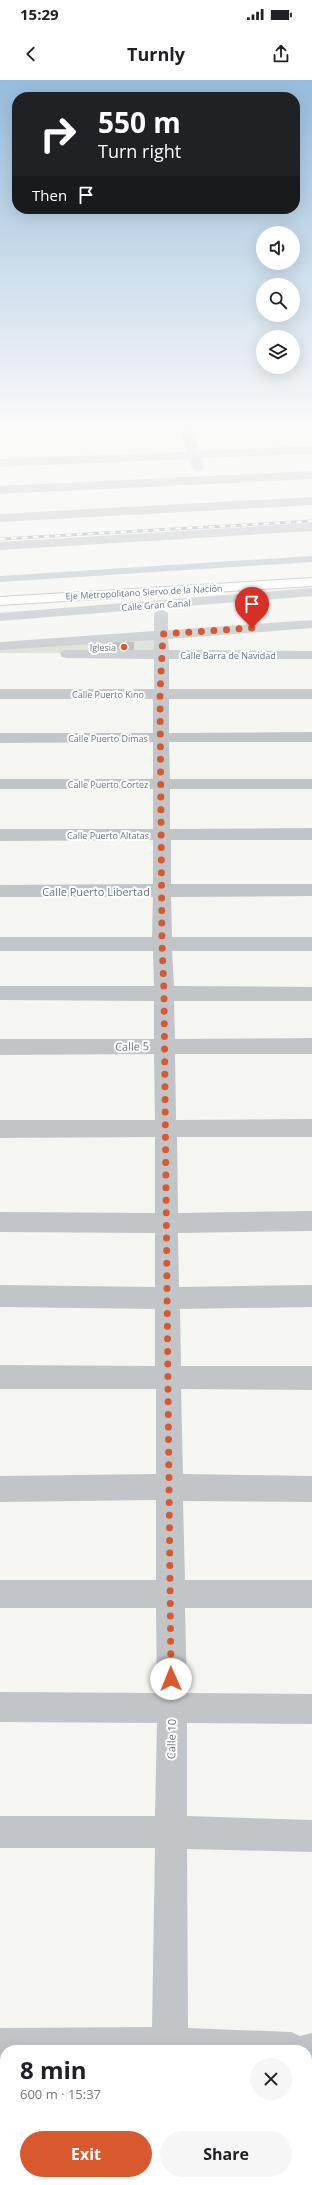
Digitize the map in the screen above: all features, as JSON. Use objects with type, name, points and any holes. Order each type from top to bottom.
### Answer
[{"type":"highway","name":"Eje Metropolitano Siervo de la Nación","points":[[0,593],[312,575]]},
{"type":"highway","name":"Eje Metropolitano Siervo de la Nación","points":[[0,601],[312,582]]},
{"type":"highway","points":[[0,606],[52,598]]},
{"type":"street","points":[[0,546],[312,527]]},
{"type":"street","name":"Calle Gran Canal","points":[[0,617],[312,592]]},
{"type":"street","points":[[0,646],[312,624]]},
{"type":"street","name":"Calle Barra de Navidad","points":[[0,654],[162,634],[312,655]]},
{"type":"street","name":"Calle 10","points":[[162,634],[160,694],[162,784],[162,944],[164,993],[172,1707],[170,1832],[170,2045]]},
{"type":"street","name":"Calle Puerto Kino","points":[[0,694],[312,694]]},
{"type":"street","name":"Calle Puerto Dimas","points":[[0,738],[312,737]]},
{"type":"street","name":"Calle Puerto Cortez","points":[[0,784],[312,784]]},
{"type":"street","name":"Calle Puerto Altatas","points":[[0,835],[312,834]]},
{"type":"street","name":"Calle Puerto Libertad","points":[[0,891],[312,890]]},
{"type":"street","points":[[0,944],[312,944]]},
{"type":"street","points":[[0,993],[312,994]]},
{"type":"street","name":"Calle 5","points":[[0,1047],[312,1046]]},
{"type":"street","points":[[0,1129],[312,1128]]},
{"type":"street","points":[[0,1222],[166,1224],[312,1221]]},
{"type":"street","points":[[0,1296],[167,1298],[312,1296]]},
{"type":"street","points":[[0,1377],[312,1378]]},
{"type":"street","points":[[0,1489],[170,1487],[312,1489]]},
{"type":"street","points":[[0,1594],[312,1594]]},
{"type":"street","points":[[0,1707],[312,1708]]},
{"type":"street","points":[[0,1832],[170,1832],[312,1836]]},
{"type":"shaded area","points":[[161,636],[160,653],[0,653],[0,648]]},
{"type":"building","name":"Iglesia","points":[[113,642],[134,642],[134,652],[115,653]]},
{"type":"waterway","points":[[0,579],[312,559]]},
{"type":"railway","points":[[0,539],[273,523]]},
{"type":"place","name":"Iglesia","points":[[124,647]]},
{"type":"route","points":[[171,1679],[160,694],[163,634],[252,628]]}]
